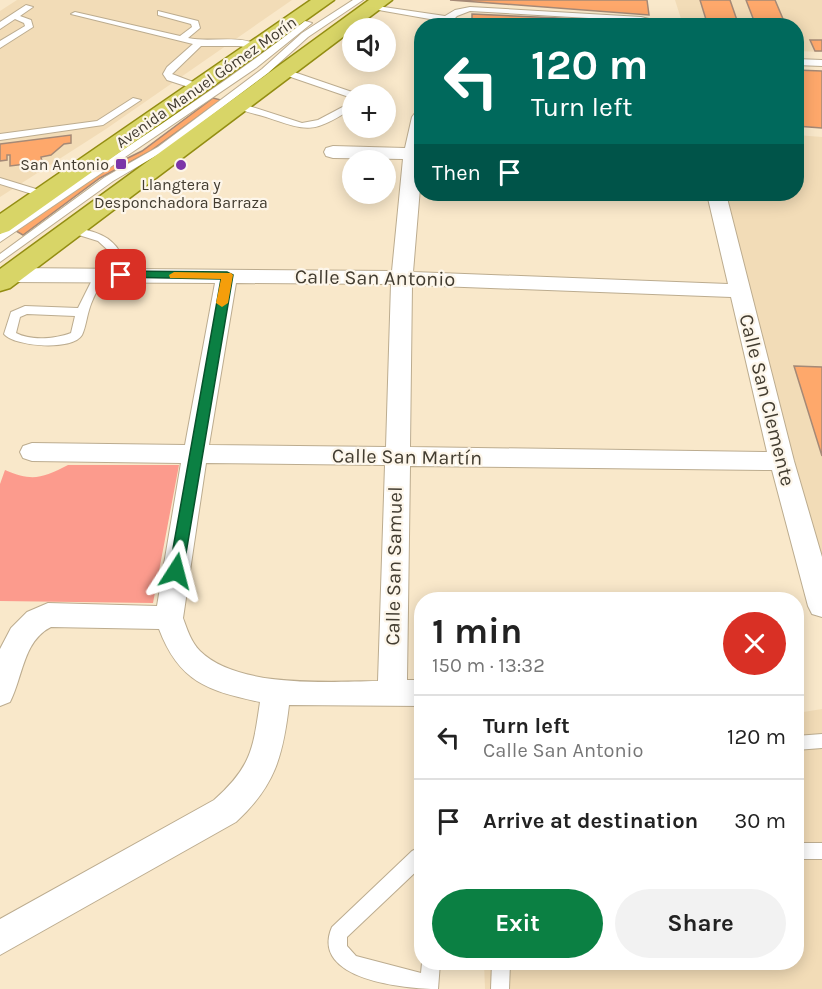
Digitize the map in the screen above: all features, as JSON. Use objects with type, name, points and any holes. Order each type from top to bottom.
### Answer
[{"type":"main road","name":"Avenida Manuel Gómez Morín","points":[[0,226],[324,0]]},
{"type":"main road","name":"Avenida Manuel Gómez Morín","points":[[4,272],[70,229],[240,106],[371,2]]},
{"type":"street","points":[[333,152],[414,154]]},
{"type":"street","name":"Calle San Samuel","points":[[392,692],[402,278],[414,179]]},
{"type":"street","name":"Calle San Clemente","points":[[719,201],[782,461],[822,606]]},
{"type":"street","name":"Calle San Antonio","points":[[4,272],[402,278],[739,291]]},
{"type":"street","points":[[227,275],[169,618],[177,640],[190,660],[207,673],[234,683],[276,692],[414,693]]},
{"type":"street","name":"Calle San Martín","points":[[32,452],[782,461]]},
{"type":"street","points":[[0,693],[19,636],[27,626],[48,615],[169,618]]},
{"type":"street","points":[[0,938],[225,811],[243,796],[257,778],[266,757],[276,692]]},
{"type":"lane","points":[[0,239],[93,173],[156,134],[253,66],[290,35],[342,0]]},
{"type":"lane","points":[[4,272],[109,179],[160,149],[265,71],[305,35],[371,2],[429,18]]},
{"type":"lane","points":[[0,26],[29,7]]},
{"type":"lane","points":[[449,18],[457,11],[470,9],[624,18]]},
{"type":"lane","points":[[161,13],[195,23],[196,28],[183,38]]},
{"type":"lane","points":[[75,14],[199,43],[240,43],[256,46]]},
{"type":"lane","points":[[0,45],[29,27],[28,22],[14,16]]},
{"type":"lane","points":[[198,87],[170,78],[167,74],[199,43]]},
{"type":"lane","points":[[804,62],[822,63]]},
{"type":"lane","points":[[285,72],[342,92]]},
{"type":"lane","points":[[0,137],[100,123],[136,100]]},
{"type":"lane","points":[[240,106],[308,127],[321,123],[342,111]]},
{"type":"lane","points":[[0,181],[45,195]]},
{"type":"lane","points":[[70,229],[100,238],[112,245],[115,252],[81,312],[75,335],[69,339],[19,340],[10,334],[15,315],[25,310],[81,312]]},
{"type":"lane","points":[[804,742],[822,741]]},
{"type":"lane","points":[[804,851],[822,851]]},
{"type":"lane","points":[[414,861],[338,933],[337,943],[341,955],[351,964],[428,986],[430,970]]},
{"type":"lane","points":[[500,989],[501,970]]},
{"type":"shaded area","points":[[17,0],[292,0],[106,129],[0,197],[0,11]]},
{"type":"shaded area","points":[[675,0],[822,0],[822,52],[804,51],[804,18],[681,18]]},
{"type":"shaded area","points":[[804,136],[822,137],[822,568],[727,201],[804,201]]},
{"type":"shaded area","points":[[68,465],[179,465],[153,603],[0,601],[0,484],[5,470],[23,476],[37,477]]},
{"type":"shaded area","points":[[822,709],[822,989],[485,989],[484,970],[804,970],[804,712]]},
{"type":"building","points":[[450,0],[647,0],[649,15]]},
{"type":"building","points":[[700,0],[730,0],[736,18],[706,18]]},
{"type":"building","points":[[746,0],[775,0],[783,18],[753,18]]},
{"type":"building","points":[[472,14],[560,18],[472,18]]},
{"type":"building","points":[[810,40],[822,40],[822,51],[815,51]]},
{"type":"building","points":[[804,70],[822,71],[822,128],[804,127]]},
{"type":"building","name":"San Antonio","points":[[213,98],[221,100],[149,152],[100,178],[23,235],[16,231],[93,175],[142,151]]},
{"type":"building","points":[[71,135],[71,143],[64,144],[51,155],[41,157],[42,162],[10,166],[10,155],[7,155],[7,160],[0,161],[0,144]]},
{"type":"building","points":[[794,366],[822,367],[822,456]]},
{"type":"slow traffic","points":[[174,275],[227,275],[222,303]]},
{"type":"place","name":"San Antonio","points":[[121,164]]},
{"type":"place","name":"Llangtera y Desponchadora Barraza","points":[[181,165]]},
{"type":"route","points":[[121,275],[227,275],[176,571]]}]
